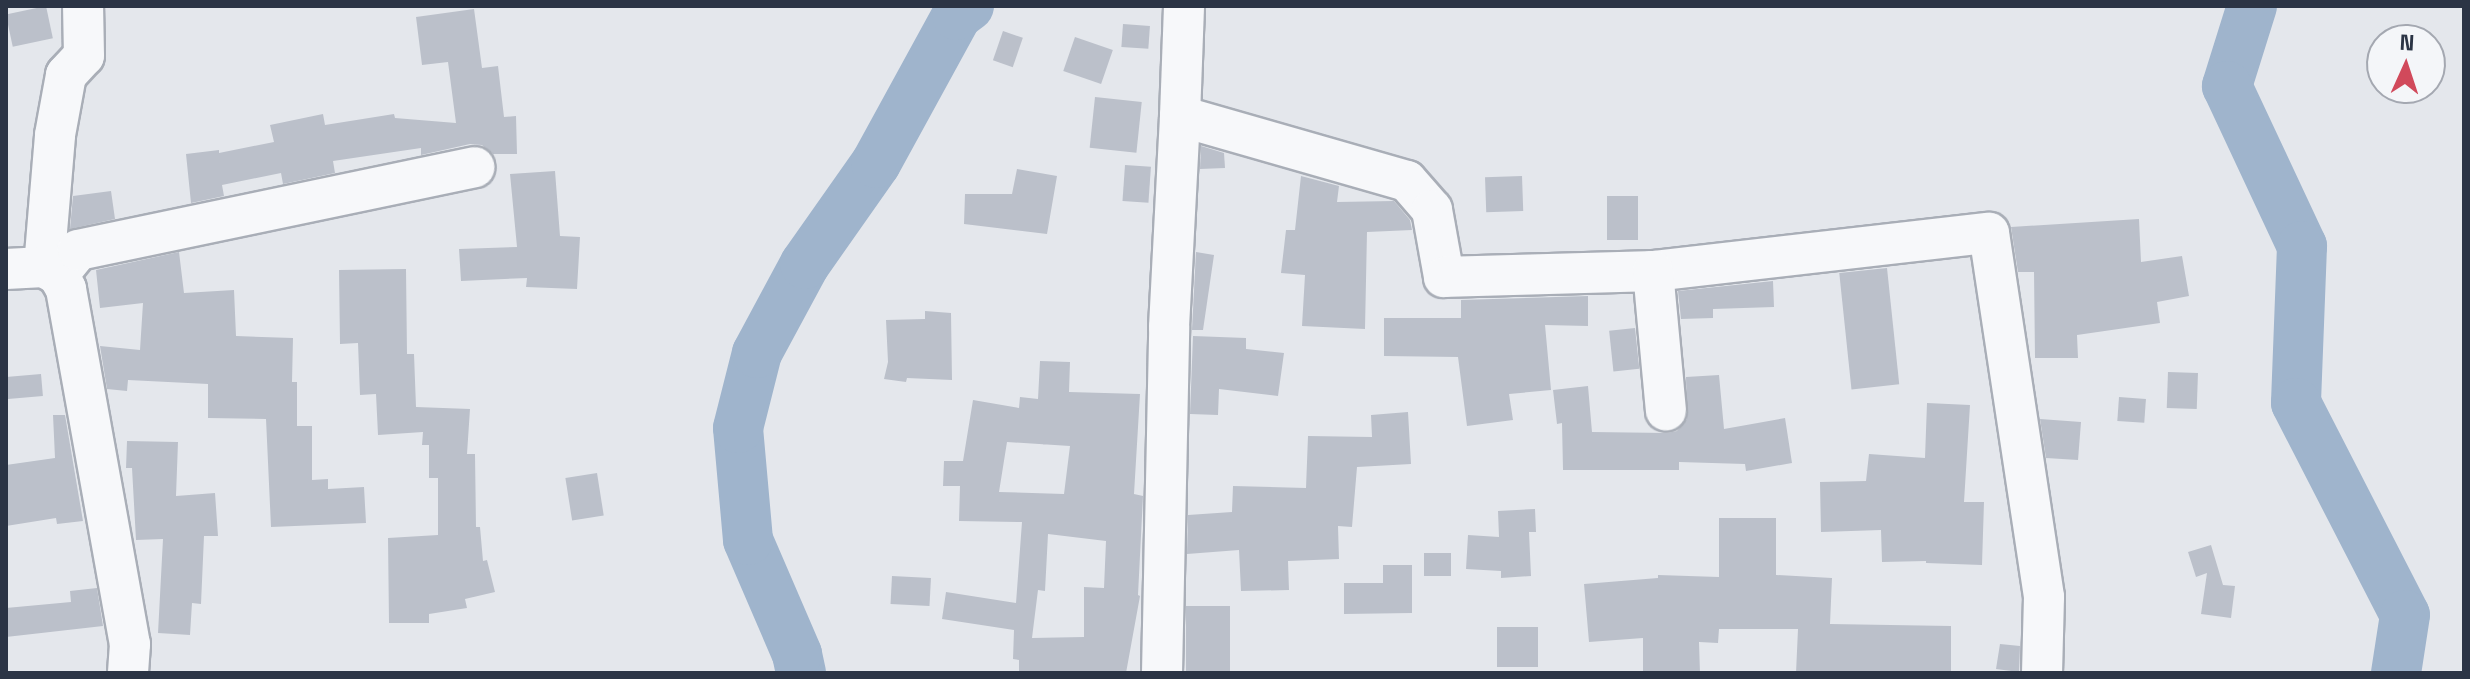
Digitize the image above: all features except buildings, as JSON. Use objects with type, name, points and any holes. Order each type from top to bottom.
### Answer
[{"type":"street","points":[[36,270],[66,75],[84,56],[83,6]]},
{"type":"street","points":[[1162,673],[1169,327],[1184,6]]},
{"type":"street","points":[[1180,116],[1407,181],[1432,210],[1444,277],[1653,271],[1989,233],[2044,597],[2042,673]]},
{"type":"street","points":[[36,270],[78,250],[474,167]]},
{"type":"street","points":[[36,270],[66,289],[127,629],[128,673]]},
{"type":"street","points":[[1653,271],[1666,410]]},
{"type":"waterway","points":[[801,673],[797,654],[748,540],[738,428],[757,353],[805,264],[876,163],[957,15],[969,6]]},
{"type":"waterway","points":[[2252,6],[2227,86],[2302,246],[2296,403],[2405,615],[2396,673]]}]
